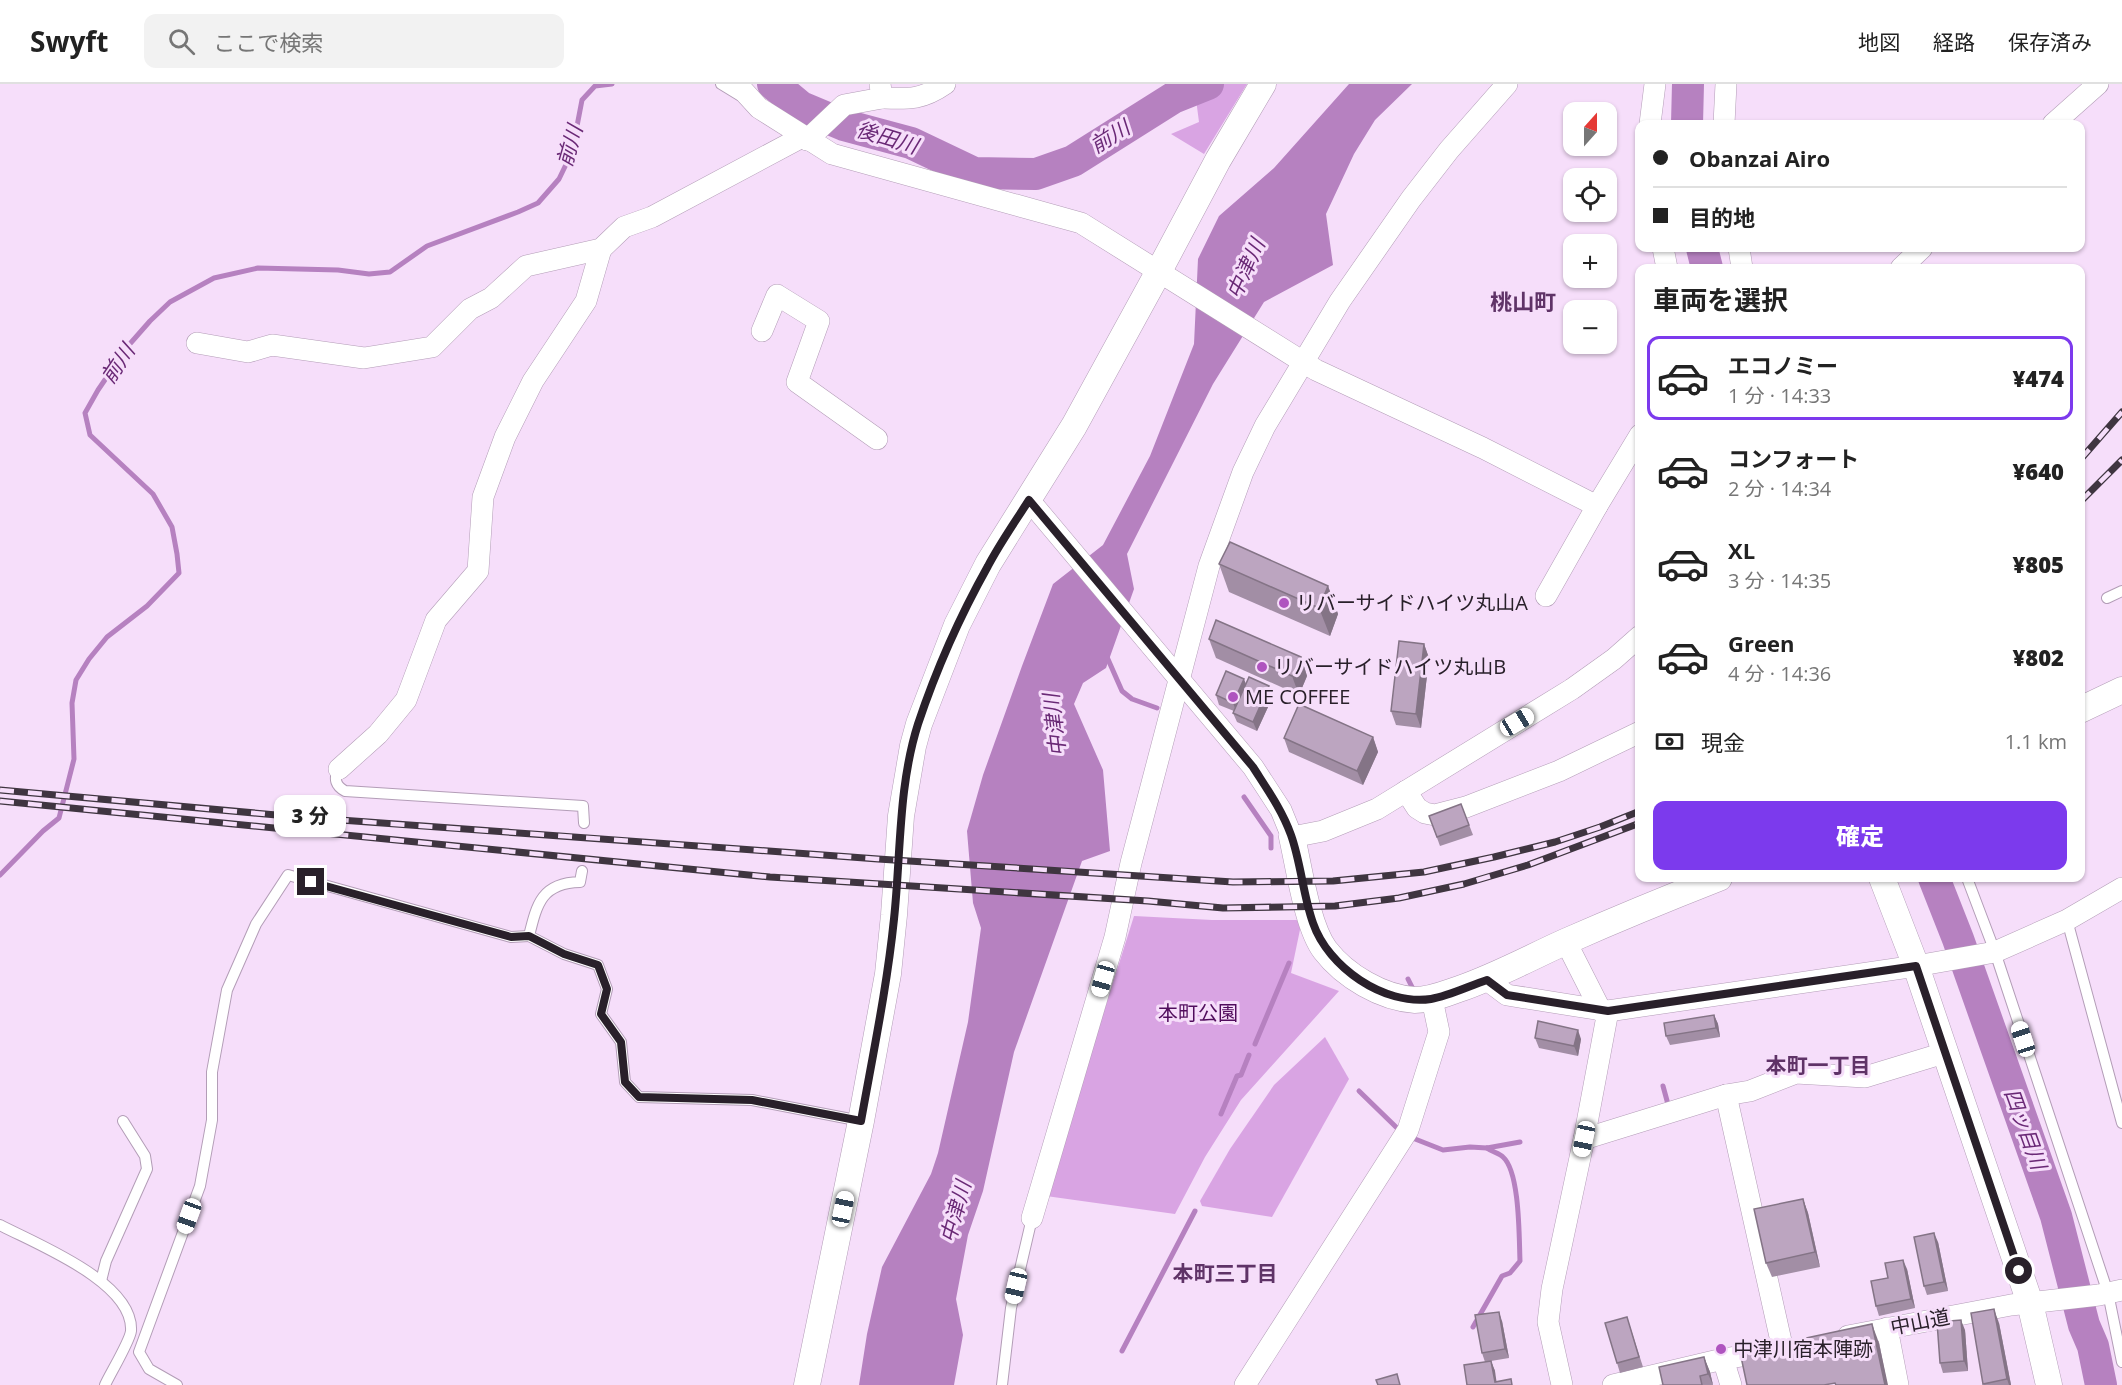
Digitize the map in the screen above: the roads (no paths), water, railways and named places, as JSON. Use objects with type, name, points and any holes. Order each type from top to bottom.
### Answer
[{"type":"street","points":[[339,769],[378,734],[406,700],[436,620],[478,571],[483,497],[506,437],[533,381],[586,301],[601,249],[624,227],[652,217],[808,137],[844,105],[881,91],[915,99],[930,94],[945,84]]},
{"type":"street","points":[[1032,1218],[1115,937],[1131,863],[1209,566],[1243,472],[1298,359],[1411,199],[1449,150],[1507,84]]},
{"type":"street","points":[[1650,120],[1654,84]]},
{"type":"street","points":[[1724,120],[1726,84]]},
{"type":"street","points":[[2058,120],[2098,84]]},
{"type":"street","points":[[732,85],[759,108],[832,154],[1081,223],[1298,359],[1351,388],[1483,448],[1597,506]]},
{"type":"street","points":[[807,1385],[861,1121],[888,974],[901,816],[919,724],[957,625],[988,564],[1037,509],[1074,426],[1165,275],[1218,160],[1262,87]]},
{"type":"street","points":[[197,343],[248,352],[272,345],[364,358],[432,347],[470,309],[491,298],[526,266],[601,249]]},
{"type":"street","points":[[1905,264],[1918,252]]},
{"type":"street","points":[[762,331],[777,295],[819,321],[797,382],[877,439]]},
{"type":"street","points":[[1545,597],[1635,443]]},
{"type":"street","points":[[1037,509],[1253,767],[1281,810],[1292,837],[1312,923],[1324,949],[1343,968],[1387,994],[1414,1000],[1432,999],[1487,980],[1566,942],[1709,882]]},
{"type":"street","points":[[1292,837],[1323,831],[1377,809],[1572,689],[1614,659],[1635,640]]},
{"type":"street","points":[[2085,708],[2122,690]]},
{"type":"street","points":[[1407,791],[1417,808],[1435,815],[1466,807],[1559,771],[1635,734]]},
{"type":"street","points":[[1884,882],[1927,964],[1944,1053],[2041,1302],[2049,1385]]},
{"type":"street","points":[[1487,980],[1507,995],[1605,1011],[1990,954],[2067,920],[2122,888]]},
{"type":"street","points":[[1562,1385],[1548,1322],[1555,1268],[1562,1248],[1584,1139],[1605,1011],[1566,942]]},
{"type":"street","points":[[1245,1385],[1408,1130],[1439,1032],[1432,999]]},
{"type":"street","points":[[1584,1139],[1726,1095],[1750,1091],[1796,1073],[1865,1077],[1944,1053]]},
{"type":"street","points":[[1726,1095],[1783,1350]]},
{"type":"street","name":"中山道","points":[[1829,1340],[2011,1305],[2109,1293]]},
{"type":"street","points":[[1887,1328],[1898,1385]]},
{"type":"street","points":[[1613,1385],[1723,1359],[1806,1345]]},
{"type":"street","points":[[1723,1359],[1731,1385]]},
{"type":"lane","points":[[2107,598],[2122,591]]},
{"type":"lane","points":[[339,769],[335,775],[336,781],[338,787],[345,791],[583,806],[584,823]]},
{"type":"lane","points":[[529,936],[535,913],[545,894],[554,886],[566,882],[580,882],[582,871]]},
{"type":"lane","points":[[177,1385],[149,1369],[139,1352],[200,1186],[212,1120],[212,1072],[227,990],[256,924],[288,875],[511,937],[529,936],[564,954],[598,965],[607,989],[601,1014],[621,1042],[625,1082],[639,1097],[752,1100],[861,1121]]},
{"type":"lane","points":[[1968,882],[1990,954],[2109,1293],[2122,1362]]},
{"type":"lane","points":[[2067,920],[2122,1123]]},
{"type":"lane","points":[[101,1281],[106,1261],[147,1169],[145,1156],[123,1121]]},
{"type":"lane","points":[[1002,1385],[1011,1308],[1032,1218]]},
{"type":"lane","points":[[0,1225],[92,1274],[114,1292],[127,1311],[131,1332],[105,1385]]},
{"type":"water","name":"中津川","points":[[1349,84],[1412,84],[1375,120],[1354,154],[1326,214],[1333,265],[1264,302],[1213,384],[1127,554],[1134,589],[1106,668],[1083,683],[1074,704],[1103,770],[1110,851],[1082,861],[1014,1052],[983,1191],[968,1235],[956,1299],[963,1335],[954,1385],[859,1385],[867,1334],[882,1267],[931,1174],[938,1153],[968,1022],[981,928],[973,903],[967,831],[983,775],[1022,666],[1053,584],[1103,545],[1150,456],[1194,344],[1198,259],[1219,216],[1274,168]]},
{"type":"waterway","name":"前川","points":[[0,875],[59,818],[74,759],[72,703],[76,680],[107,637],[147,606],[179,573],[172,527],[153,494],[90,435],[85,413],[128,346],[170,302],[214,278],[258,268],[338,270],[369,274],[390,272],[427,246],[538,203],[559,179],[572,152],[582,100],[595,86],[612,84]]},
{"type":"waterway","name":"後田川","points":[[773,84],[801,107],[844,125],[911,143],[974,173],[1036,174],[1073,161],[1173,98],[1208,84]]},
{"type":"waterway","name":"四ッ目川","points":[[1687,120],[1688,84]]},
{"type":"waterway","name":"四ッ目川","points":[[1703,252],[1706,264]]},
{"type":"waterway","points":[[1107,657],[1122,691],[1132,699],[1157,708]]},
{"type":"waterway","points":[[1244,797],[1271,836],[1271,848]]},
{"type":"waterway","name":"四ッ目川","points":[[1936,882],[2056,1216],[2084,1325],[2093,1346],[2101,1385]]},
{"type":"waterway","points":[[1255,1044],[1289,963]]},
{"type":"waterway","points":[[1408,979],[1414,991]]},
{"type":"waterway","points":[[1221,1114],[1237,1076],[1241,1075],[1249,1055]]},
{"type":"waterway","points":[[1663,1086],[1669,1108]]},
{"type":"waterway","points":[[1359,1091],[1397,1128]]},
{"type":"waterway","points":[[1410,1137],[1443,1150],[1487,1148],[1520,1142]]},
{"type":"waterway","points":[[1473,1327],[1502,1276],[1510,1273],[1520,1261],[1518,1206],[1513,1176],[1503,1157],[1487,1148]]},
{"type":"waterway","points":[[1122,1351],[1195,1211]]},
{"type":"railway","points":[[2085,454],[2122,412]]},
{"type":"railway","points":[[2085,497],[2122,460]]},
{"type":"railway","points":[[0,790],[299,817],[1233,882],[1333,881],[1424,872],[1555,842],[1635,813]]},
{"type":"railway","points":[[0,801],[770,877],[1148,901],[1223,908],[1335,906],[1399,898],[1464,884],[1528,865],[1635,825]]},
{"type":"place","name":"リバーサイドハイツ丸山A","points":[[1284,603]]},
{"type":"place","name":"リバーサイドハイツ丸山B","points":[[1262,667]]},
{"type":"place","name":"ME COFFEE","points":[[1233,697]]},
{"type":"place","name":"中津川宿本陣跡","points":[[1721,1349]]},
{"type":"district","name":"桃山町","points":[[1523,302]]},
{"type":"district","name":"本町一丁目","points":[[1818,1066]]},
{"type":"district","name":"本町三丁目","points":[[1225,1274]]},
{"type":"park label","name":"本町公園","points":[[1198,1013]]}]
